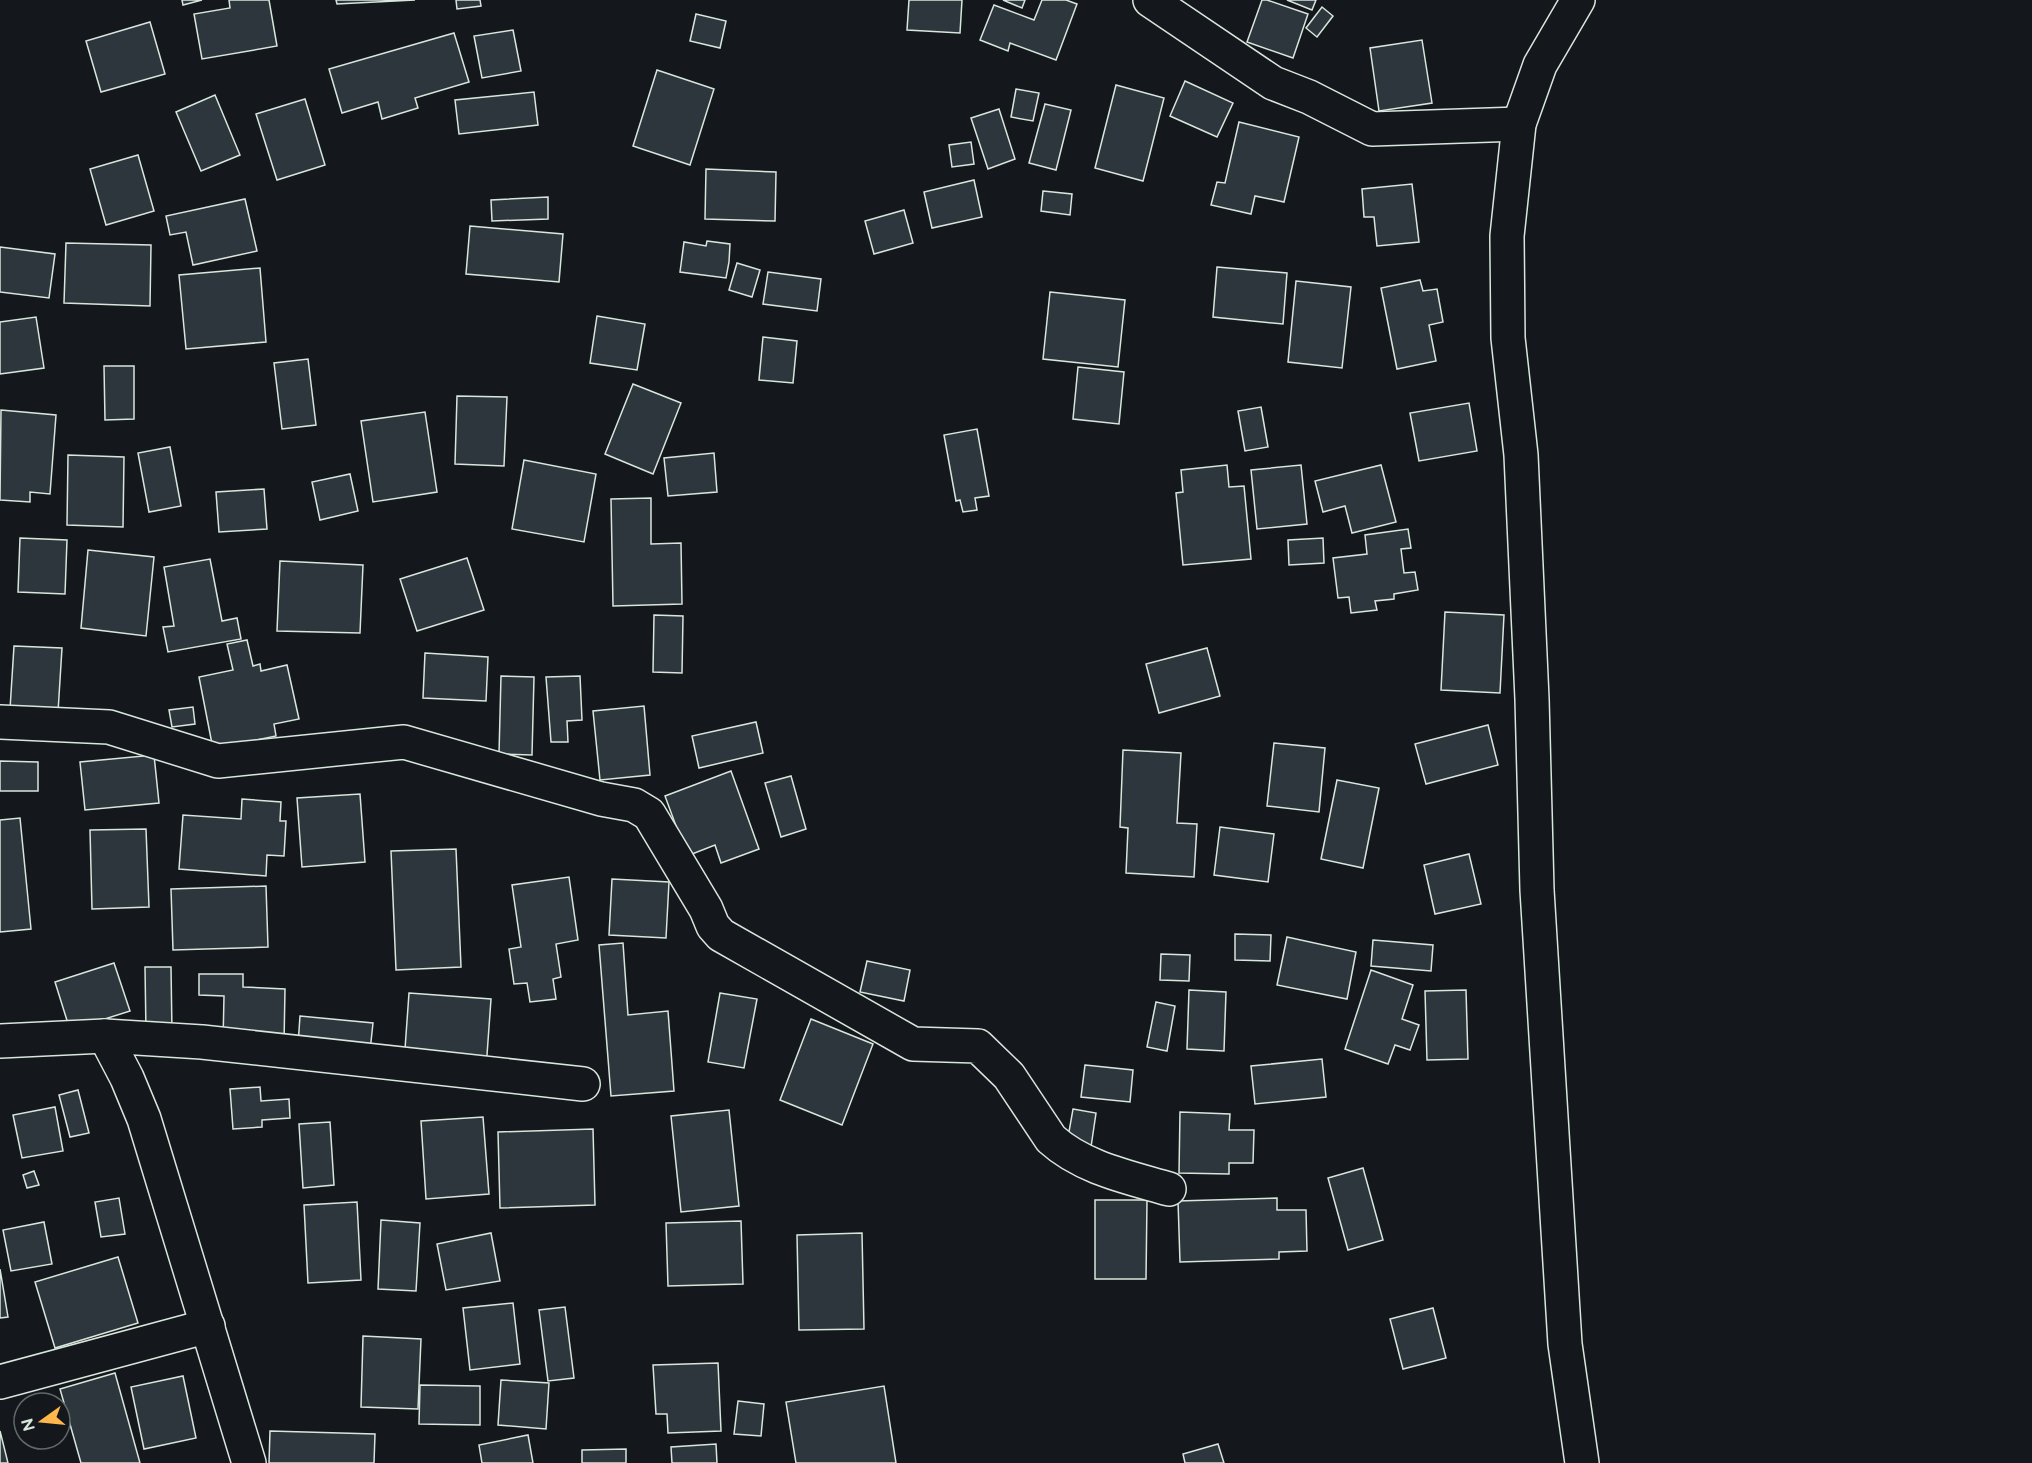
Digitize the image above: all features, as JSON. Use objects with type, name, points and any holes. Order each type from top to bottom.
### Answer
[{"type":"street","points":[[1150,0],[1273,82],[1309,97],[1372,129],[1519,124]]},
{"type":"street","points":[[1578,0],[1540,65],[1519,124],[1507,236],[1508,338],[1521,455],[1538,891],[1565,1344],[1582,1463]]},
{"type":"street","points":[[0,722],[109,727],[218,761],[404,742],[601,799],[634,805],[649,814],[706,909],[713,926],[721,935],[913,1044],[978,1046],[1009,1076],[1052,1139],[1060,1147],[1086,1162],[1169,1189]]},
{"type":"street","points":[[105,1036],[127,1078],[144,1119],[249,1463]]},
{"type":"street","points":[[0,1041],[105,1036],[202,1042],[583,1084]]},
{"type":"street","points":[[0,1382],[208,1326]]},
{"type":"building","points":[[182,0],[202,0],[183,5]]},
{"type":"building","points":[[229,0],[269,0],[277,46],[202,59],[194,14],[230,8]]},
{"type":"building","points":[[336,0],[415,0],[337,4]]},
{"type":"building","points":[[456,0],[480,0],[481,6],[457,9]]},
{"type":"building","points":[[909,0],[962,0],[960,33],[907,30]]},
{"type":"building","points":[[1003,0],[1025,0],[1022,8]]},
{"type":"building","points":[[1042,0],[1066,0],[1077,4],[1056,60],[1010,43],[1008,51],[980,40],[994,5],[1034,20]]},
{"type":"building","points":[[1262,0],[1308,14],[1293,58],[1247,42]]},
{"type":"building","points":[[1287,0],[1316,0],[1312,10]]},
{"type":"building","points":[[1322,7],[1333,16],[1317,37],[1306,28]]},
{"type":"building","points":[[696,14],[726,21],[720,48],[690,41]]},
{"type":"building","points":[[150,22],[165,74],[101,92],[86,41]]},
{"type":"building","points":[[513,30],[521,71],[482,78],[474,36]]},
{"type":"building","points":[[454,33],[469,82],[415,98],[418,108],[382,119],[378,102],[342,113],[329,69]]},
{"type":"building","points":[[1422,40],[1432,103],[1379,111],[1370,48]]},
{"type":"building","points":[[657,70],[714,89],[690,165],[633,146]]},
{"type":"building","points":[[1185,81],[1233,103],[1217,137],[1170,116]]},
{"type":"building","points":[[1116,85],[1164,98],[1143,181],[1095,168]]},
{"type":"building","points":[[1016,89],[1039,93],[1033,121],[1011,117]]},
{"type":"building","points":[[534,92],[538,125],[459,134],[455,100]]},
{"type":"building","points":[[215,95],[240,155],[201,171],[176,112]]},
{"type":"building","points":[[305,99],[325,165],[277,180],[256,114]]},
{"type":"building","points":[[1045,104],[1071,110],[1056,170],[1029,163]]},
{"type":"building","points":[[999,109],[1015,159],[988,169],[971,118]]},
{"type":"building","points":[[1239,122],[1299,137],[1284,202],[1255,196],[1251,214],[1211,205],[1217,182],[1225,183]]},
{"type":"building","points":[[971,142],[974,164],[952,167],[949,145]]},
{"type":"building","points":[[138,155],[154,211],[106,225],[90,169]]},
{"type":"building","points":[[706,169],[776,172],[775,221],[705,219]]},
{"type":"building","points":[[974,180],[982,217],[932,228],[924,192]]},
{"type":"building","points":[[1412,184],[1419,242],[1377,246],[1374,217],[1364,217],[1362,189]]},
{"type":"building","points":[[1043,191],[1072,194],[1070,215],[1041,211]]},
{"type":"building","points":[[548,197],[548,219],[492,221],[491,200]]},
{"type":"building","points":[[245,199],[257,251],[193,265],[186,232],[170,235],[166,216]]},
{"type":"building","points":[[904,210],[913,243],[874,254],[865,221]]},
{"type":"building","points":[[470,226],[563,234],[559,282],[466,274]]},
{"type":"building","points":[[707,241],[730,244],[726,278],[680,272],[684,242],[706,246]]},
{"type":"building","points":[[66,243],[151,245],[150,306],[64,303]]},
{"type":"building","points":[[0,247],[55,254],[49,298],[0,292]]},
{"type":"building","points":[[737,263],[760,270],[752,297],[729,290]]},
{"type":"building","points":[[1217,267],[1287,273],[1283,324],[1213,317]]},
{"type":"building","points":[[260,268],[266,342],[186,349],[179,275]]},
{"type":"building","points":[[768,272],[821,279],[817,311],[763,304]]},
{"type":"building","points":[[1420,280],[1423,291],[1437,289],[1443,322],[1429,325],[1436,361],[1397,369],[1381,288]]},
{"type":"building","points":[[1296,281],[1351,287],[1342,368],[1288,362]]},
{"type":"building","points":[[1050,292],[1125,300],[1118,367],[1043,359]]},
{"type":"building","points":[[597,316],[645,324],[637,370],[590,363]]},
{"type":"building","points":[[36,317],[44,368],[0,374],[0,322]]},
{"type":"building","points":[[763,337],[797,341],[793,383],[759,380]]},
{"type":"building","points":[[308,359],[316,425],[282,429],[274,363]]},
{"type":"building","points":[[104,366],[134,366],[134,419],[105,420]]},
{"type":"building","points":[[1078,367],[1124,372],[1119,424],[1073,419]]},
{"type":"building","points":[[633,384],[681,403],[653,474],[605,454]]},
{"type":"building","points":[[457,396],[507,397],[504,466],[455,464]]},
{"type":"building","points":[[1469,403],[1477,451],[1419,461],[1410,413]]},
{"type":"building","points":[[1261,407],[1268,447],[1245,451],[1238,411]]},
{"type":"building","points":[[1,410],[56,415],[50,494],[30,492],[30,502],[0,500]]},
{"type":"building","points":[[425,412],[437,492],[373,502],[361,421]]},
{"type":"building","points":[[977,429],[989,496],[975,498],[977,510],[963,512],[960,500],[956,501],[944,435]]},
{"type":"building","points":[[170,447],[181,506],[149,512],[138,453]]},
{"type":"building","points":[[714,453],[717,492],[668,496],[664,458]]},
{"type":"building","points":[[68,455],[124,457],[123,527],[67,525]]},
{"type":"building","points":[[524,460],[596,474],[584,542],[512,529]]},
{"type":"building","points":[[1227,465],[1229,487],[1244,486],[1251,559],[1183,565],[1176,493],[1183,492],[1181,470]]},
{"type":"building","points":[[1301,465],[1307,524],[1257,529],[1251,470]]},
{"type":"building","points":[[1381,465],[1396,522],[1352,533],[1345,506],[1323,512],[1315,481]]},
{"type":"building","points":[[350,474],[358,511],[320,520],[312,482]]},
{"type":"building","points":[[264,489],[267,529],[219,532],[216,492]]},
{"type":"building","points":[[651,498],[651,544],[681,543],[682,604],[613,606],[611,499]]},
{"type":"building","points":[[1408,529],[1411,548],[1401,549],[1404,573],[1415,572],[1418,590],[1394,594],[1394,599],[1375,601],[1377,610],[1351,613],[1349,597],[1338,598],[1333,558],[1367,554],[1365,535]]},
{"type":"building","points":[[20,538],[67,540],[65,594],[18,592]]},
{"type":"building","points":[[1323,538],[1324,563],[1289,565],[1288,540]]},
{"type":"building","points":[[88,550],[154,557],[146,636],[81,628]]},
{"type":"building","points":[[467,558],[484,610],[417,631],[400,579]]},
{"type":"building","points":[[210,559],[222,621],[237,618],[241,639],[168,652],[163,627],[174,626],[164,567]]},
{"type":"building","points":[[280,561],[363,565],[360,633],[277,631]]},
{"type":"building","points":[[1445,612],[1504,615],[1500,693],[1441,690]]},
{"type":"building","points":[[654,615],[683,616],[682,673],[653,672]]},
{"type":"building","points":[[247,640],[253,666],[260,664],[261,671],[287,665],[299,719],[274,724],[276,736],[213,749],[199,677],[233,670],[227,644]]},
{"type":"building","points":[[14,646],[62,648],[58,712],[10,709]]},
{"type":"building","points":[[1207,648],[1220,696],[1159,713],[1146,664]]},
{"type":"building","points":[[425,653],[488,657],[486,701],[423,698]]},
{"type":"building","points":[[501,676],[534,677],[532,755],[499,754]]},
{"type":"building","points":[[580,676],[582,720],[567,721],[568,742],[551,742],[546,677]]},
{"type":"building","points":[[644,706],[650,775],[600,780],[593,711]]},
{"type":"building","points":[[193,707],[195,724],[172,727],[169,710]]},
{"type":"building","points":[[756,722],[763,753],[699,768],[692,736]]},
{"type":"building","points":[[1488,725],[1498,765],[1426,784],[1415,744]]},
{"type":"building","points":[[1274,743],[1325,748],[1319,812],[1267,806]]},
{"type":"building","points":[[1123,750],[1181,753],[1177,823],[1197,824],[1194,877],[1126,873],[1128,828],[1120,827]]},
{"type":"building","points":[[154,755],[159,803],[85,810],[80,762]]},
{"type":"building","points":[[0,761],[38,762],[38,791],[0,791]]},
{"type":"building","points":[[731,771],[759,849],[721,863],[715,845],[687,856],[665,796]]},
{"type":"building","points":[[791,776],[806,829],[781,837],[765,783]]},
{"type":"building","points":[[1337,780],[1379,788],[1363,868],[1321,859]]},
{"type":"building","points":[[360,794],[365,862],[302,867],[297,798]]},
{"type":"building","points":[[242,799],[281,802],[280,821],[286,821],[284,856],[267,855],[266,876],[179,869],[183,815],[241,819]]},
{"type":"building","points":[[20,818],[31,929],[0,932],[0,820]]},
{"type":"building","points":[[1220,827],[1274,834],[1268,882],[1214,875]]},
{"type":"building","points":[[146,829],[149,907],[92,909],[90,830]]},
{"type":"building","points":[[456,849],[461,967],[396,970],[391,851]]},
{"type":"building","points":[[1469,854],[1481,904],[1435,914],[1424,865]]},
{"type":"building","points":[[569,877],[578,940],[556,944],[561,977],[553,979],[556,999],[530,1002],[527,983],[514,984],[509,949],[521,947],[512,885]]},
{"type":"building","points":[[612,879],[669,882],[666,938],[609,935]]},
{"type":"building","points":[[266,886],[268,947],[173,950],[171,889]]},
{"type":"building","points":[[1235,934],[1271,935],[1270,961],[1235,960]]},
{"type":"building","points":[[1287,937],[1356,952],[1347,999],[1277,985]]},
{"type":"building","points":[[1373,940],[1433,945],[1431,971],[1371,966]]},
{"type":"building","points":[[623,943],[628,1015],[668,1011],[674,1091],[611,1096],[599,945]]},
{"type":"building","points":[[1161,954],[1190,955],[1189,981],[1160,980]]},
{"type":"building","points":[[867,961],[910,970],[904,1001],[860,992]]},
{"type":"building","points":[[114,963],[130,1011],[70,1030],[55,982]]},
{"type":"building","points":[[145,967],[171,967],[172,1033],[146,1033]]},
{"type":"building","points":[[1371,970],[1413,985],[1402,1019],[1419,1025],[1410,1050],[1395,1045],[1388,1064],[1345,1049]]},
{"type":"building","points":[[199,974],[243,974],[243,987],[285,989],[284,1043],[223,1042],[224,996],[199,995]]},
{"type":"building","points":[[1189,990],[1226,992],[1224,1051],[1187,1049]]},
{"type":"building","points":[[1466,990],[1468,1059],[1427,1060],[1425,991]]},
{"type":"building","points":[[409,993],[491,999],[486,1069],[404,1063]]},
{"type":"building","points":[[720,993],[757,999],[744,1068],[708,1062]]},
{"type":"building","points":[[1156,1002],[1175,1006],[1167,1051],[1147,1047]]},
{"type":"building","points":[[300,1016],[373,1023],[370,1051],[298,1045]]},
{"type":"building","points":[[811,1019],[873,1044],[842,1125],[780,1100]]},
{"type":"building","points":[[1322,1059],[1326,1097],[1255,1104],[1251,1066]]},
{"type":"building","points":[[1085,1065],[1133,1070],[1130,1102],[1081,1097]]},
{"type":"building","points":[[260,1087],[261,1101],[289,1099],[290,1118],[262,1120],[262,1127],[233,1129],[230,1089]]},
{"type":"building","points":[[78,1090],[89,1133],[70,1137],[59,1095]]},
{"type":"building","points":[[55,1107],[63,1151],[22,1158],[13,1115]]},
{"type":"building","points":[[1073,1109],[1096,1113],[1091,1147],[1067,1143]]},
{"type":"building","points":[[729,1110],[739,1206],[681,1212],[671,1116]]},
{"type":"building","points":[[1180,1112],[1230,1114],[1229,1130],[1254,1130],[1253,1163],[1229,1163],[1229,1174],[1179,1173]]},
{"type":"building","points":[[483,1117],[489,1194],[426,1199],[421,1121]]},
{"type":"building","points":[[330,1122],[334,1185],[303,1188],[299,1124]]},
{"type":"building","points":[[593,1129],[595,1205],[500,1208],[498,1132]]},
{"type":"building","points":[[1363,1168],[1383,1240],[1348,1250],[1328,1178]]},
{"type":"building","points":[[34,1171],[39,1185],[27,1188],[23,1175]]},
{"type":"building","points":[[119,1198],[125,1234],[101,1237],[95,1202]]},
{"type":"building","points":[[1277,1198],[1277,1210],[1306,1210],[1307,1251],[1279,1252],[1279,1259],[1180,1262],[1178,1201]]},
{"type":"building","points":[[1095,1200],[1147,1200],[1146,1279],[1095,1279]]},
{"type":"building","points":[[357,1202],[361,1280],[308,1283],[304,1205]]},
{"type":"building","points":[[381,1220],[420,1223],[416,1291],[378,1289]]},
{"type":"building","points":[[741,1221],[743,1284],[668,1286],[666,1223]]},
{"type":"building","points":[[44,1222],[52,1264],[11,1271],[3,1230]]},
{"type":"building","points":[[491,1233],[500,1281],[446,1290],[437,1244]]},
{"type":"building","points":[[862,1233],[864,1329],[799,1330],[797,1235]]},
{"type":"building","points":[[118,1257],[138,1323],[55,1348],[35,1282]]},
{"type":"building","points":[[0,1269],[8,1317],[0,1318]]},
{"type":"building","points":[[513,1303],[520,1364],[470,1370],[463,1308]]},
{"type":"building","points":[[565,1307],[574,1378],[548,1381],[539,1310]]},
{"type":"building","points":[[1433,1308],[1446,1358],[1403,1369],[1390,1319]]},
{"type":"building","points":[[363,1336],[421,1339],[418,1409],[361,1407]]},
{"type":"building","points":[[718,1363],[721,1431],[668,1433],[667,1414],[656,1414],[653,1365]]},
{"type":"building","points":[[115,1373],[140,1463],[81,1463],[72,1431],[72,1391],[61,1391],[60,1389]]},
{"type":"building","points":[[183,1376],[196,1438],[144,1449],[131,1387]]},
{"type":"building","points":[[501,1380],[549,1383],[546,1429],[498,1425]]},
{"type":"building","points":[[420,1385],[480,1386],[480,1425],[419,1424]]},
{"type":"building","points":[[884,1386],[896,1463],[796,1463],[786,1402]]},
{"type":"building","points":[[738,1401],[764,1404],[761,1436],[734,1434]]},
{"type":"building","points":[[0,1431],[8,1463],[0,1463]]},
{"type":"building","points":[[270,1431],[375,1434],[374,1463],[269,1463]]},
{"type":"building","points":[[528,1435],[533,1463],[482,1463],[479,1445]]},
{"type":"building","points":[[716,1444],[717,1463],[672,1463],[671,1447]]},
{"type":"building","points":[[1218,1444],[1224,1463],[1185,1463],[1183,1454]]},
{"type":"building","points":[[626,1449],[626,1463],[582,1463],[582,1450]]}]
